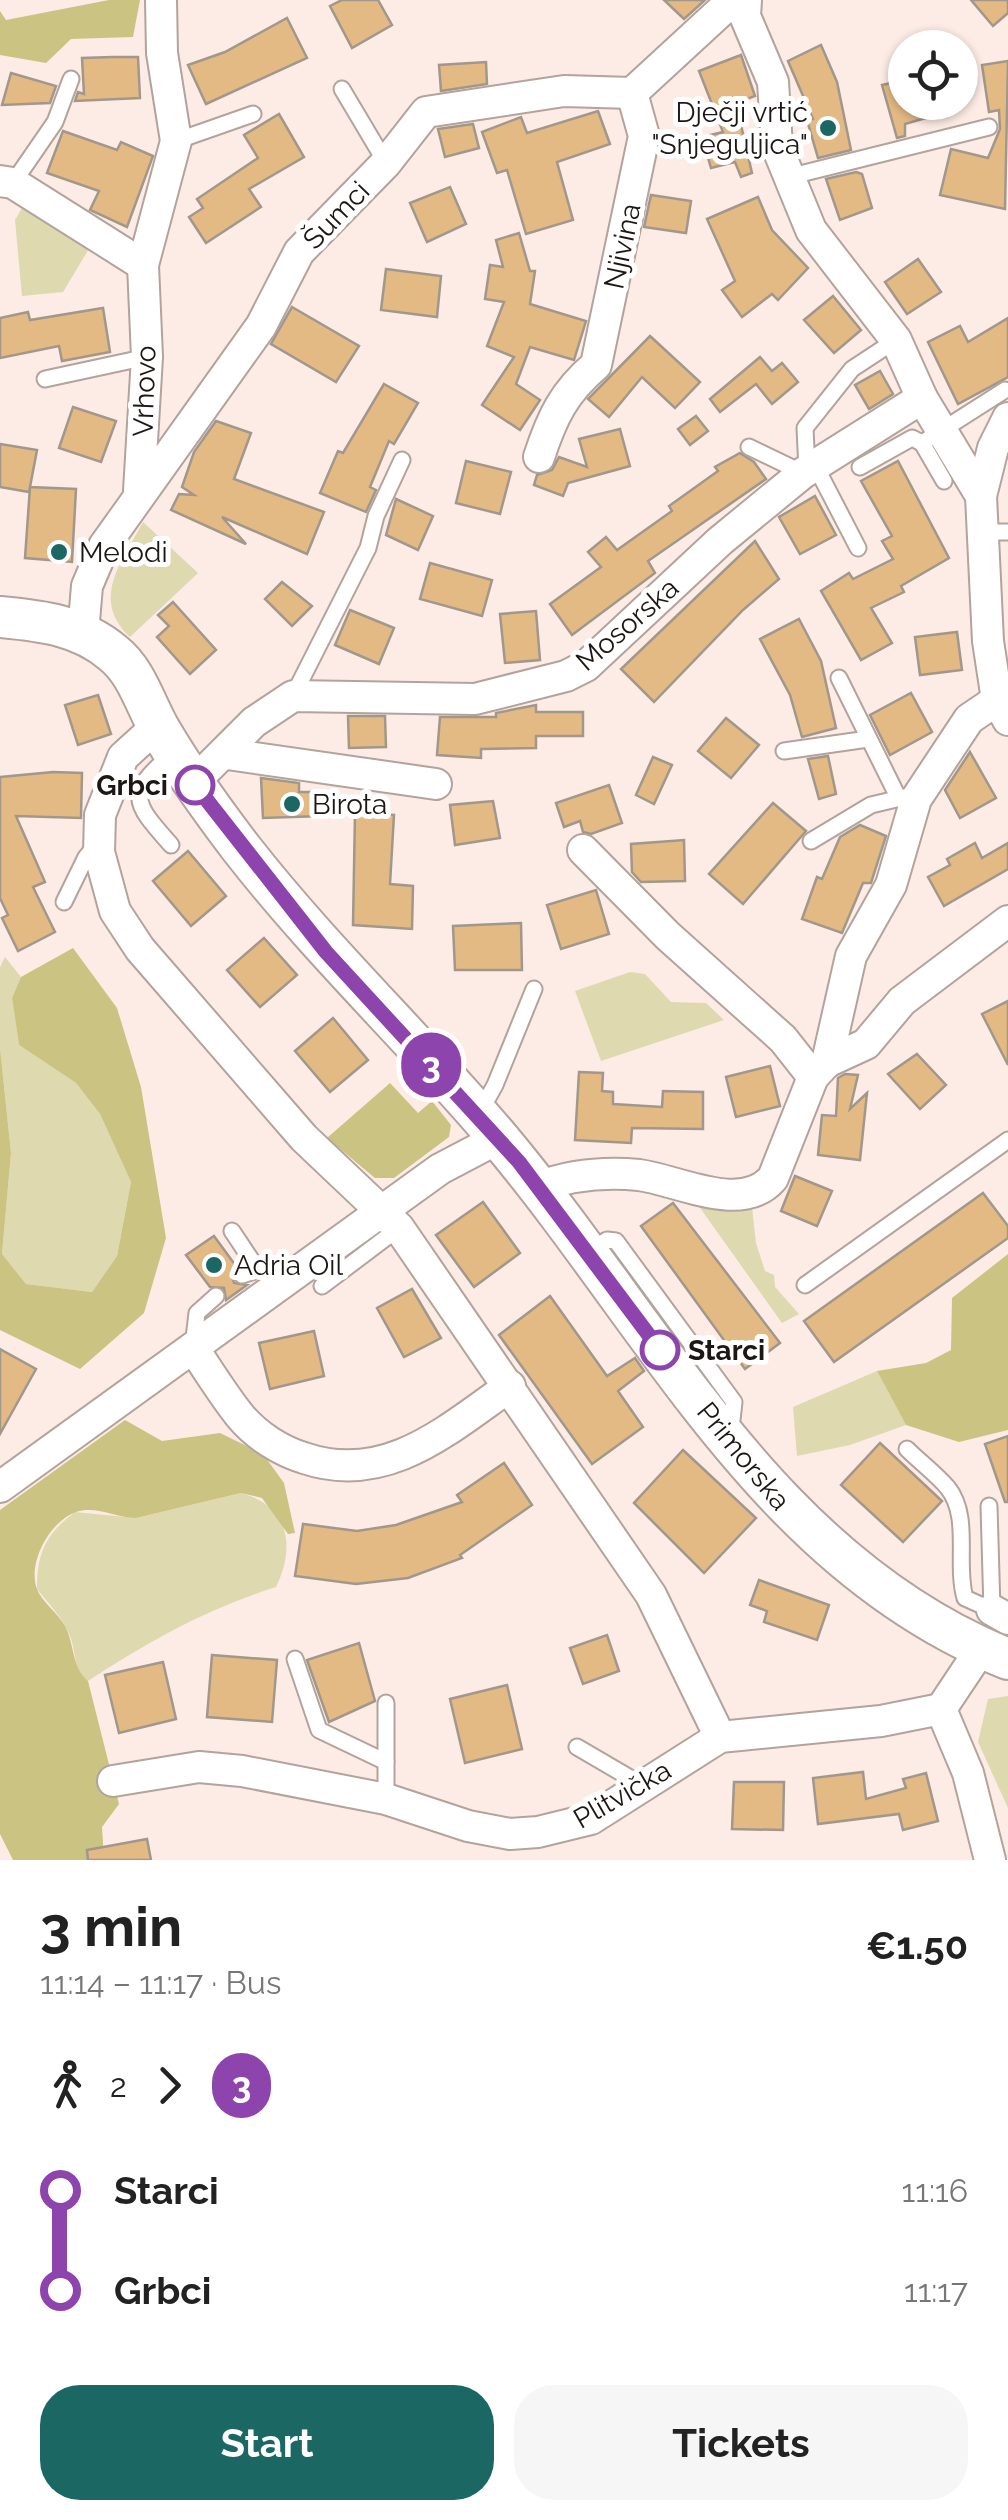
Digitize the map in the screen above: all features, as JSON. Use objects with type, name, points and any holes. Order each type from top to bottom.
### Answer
[{"type":"street","name":"Vrhovo","points":[[83,632],[87,586],[104,546],[138,494],[148,357],[143,265],[176,140],[162,53],[161,0]]},
{"type":"street","points":[[539,1187],[572,1177],[610,1174],[658,1178],[736,1194],[760,1189],[773,1178],[820,1069],[851,956],[891,885],[907,797],[969,719],[1002,710],[988,642],[996,532],[981,496],[932,437],[922,398],[896,340],[812,230],[777,147],[773,82],[741,5],[632,94]]},
{"type":"street","name":"Šumci","points":[[138,494],[261,326],[298,252],[386,163],[426,112],[564,90],[632,94]]},
{"type":"street","name":"Njivina","points":[[539,457],[554,412],[568,389],[596,364],[644,136],[632,94]]},
{"type":"street","points":[[6,182],[143,265]]},
{"type":"street","name":"Mosorska","points":[[293,696],[475,698],[566,676],[586,666],[720,542],[809,469],[922,398]]},
{"type":"street","points":[[981,496],[1006,404]]},
{"type":"street","name":"Primorska","points":[[0,617],[58,624],[83,632],[115,654],[137,682],[175,754],[326,952],[539,1187],[724,1435],[784,1508],[836,1556],[918,1615],[994,1654]]},
{"type":"street","points":[[227,754],[254,722],[293,696]]},
{"type":"street","points":[[436,784],[227,754],[175,754],[141,737],[115,772],[100,815],[100,841],[112,904],[140,949],[304,1138],[391,1219],[652,1595],[720,1737]]},
{"type":"street","points":[[583,850],[668,936],[820,1069]]},
{"type":"street","points":[[820,1069],[866,1044],[902,1001],[1008,921]]},
{"type":"street","points":[[0,1487],[287,1280],[391,1219],[488,1127]]},
{"type":"street","points":[[193,1348],[243,1420],[290,1454],[326,1466],[391,1462],[418,1450],[510,1386]]},
{"type":"street","points":[[990,1860],[968,1773],[941,1709],[994,1654]]},
{"type":"street","name":"Plitvička","points":[[112,1781],[200,1768],[281,1776],[386,1798],[468,1826],[524,1833],[591,1819],[720,1737],[881,1721],[941,1709]]},
{"type":"lane","points":[[6,182],[56,122],[71,79]]},
{"type":"lane","points":[[342,90],[386,163]]},
{"type":"lane","points":[[176,140],[254,114]]},
{"type":"lane","points":[[788,177],[989,127]]},
{"type":"lane","points":[[858,548],[809,469],[802,437],[852,368],[896,340]]},
{"type":"lane","points":[[46,379],[148,357]]},
{"type":"lane","points":[[860,467],[912,438],[932,437],[1006,404]]},
{"type":"lane","points":[[932,437],[944,481]]},
{"type":"lane","points":[[750,447],[809,469]]},
{"type":"lane","points":[[293,696],[368,548],[376,516],[402,460]]},
{"type":"lane","points":[[812,841],[841,820],[907,797],[868,739],[839,678]]},
{"type":"lane","points":[[784,751],[868,739]]},
{"type":"lane","points":[[171,845],[142,812],[138,801],[142,780],[175,754]]},
{"type":"lane","points":[[64,902],[86,856],[100,841]]},
{"type":"lane","points":[[488,1127],[496,1085],[534,989]]},
{"type":"lane","points":[[805,1285],[1008,1140]]},
{"type":"lane","points":[[322,1286],[391,1219]]},
{"type":"lane","points":[[232,1231],[250,1272],[287,1280]]},
{"type":"lane","points":[[193,1348],[196,1313],[216,1296]]},
{"type":"lane","points":[[906,1449],[950,1490],[960,1517],[960,1579],[965,1598],[1000,1615]]},
{"type":"lane","points":[[989,1506],[1000,1615]]},
{"type":"lane","points":[[295,1659],[319,1730],[386,1762]]},
{"type":"lane","points":[[386,1702],[386,1798]]},
{"type":"lane","points":[[577,1746],[642,1785]]},
{"type":"shaded area","points":[[109,0],[140,0],[133,37],[71,39],[46,63],[0,55],[0,11],[6,20]]},
{"type":"shaded area","points":[[26,201],[93,242],[63,292],[22,296],[15,220]]},
{"type":"shaded area","points":[[143,522],[198,573],[130,637],[118,623],[111,594],[119,566]]},
{"type":"shaded area","points":[[73,948],[117,1008],[141,1087],[166,1238],[144,1313],[80,1369],[0,1330],[0,1048],[11,1153],[2,1254],[26,1284],[92,1292],[117,1256],[131,1182],[100,1114],[76,1083],[19,1045],[12,998],[21,977]]},
{"type":"shaded area","points":[[5,957],[21,977],[12,998],[19,1045],[76,1083],[100,1114],[131,1182],[117,1256],[92,1292],[26,1284],[2,1254],[11,1153],[0,1048],[0,967]]},
{"type":"shaded area","points":[[630,972],[645,974],[671,1002],[706,1003],[724,1020],[601,1061],[575,991]]},
{"type":"shaded area","points":[[390,1083],[418,1113],[432,1101],[451,1125],[449,1137],[394,1178],[375,1178],[327,1138]]},
{"type":"shaded area","points":[[693,1198],[752,1207],[756,1243],[765,1271],[774,1275],[775,1287],[799,1314],[782,1323]]},
{"type":"shaded area","points":[[1008,1254],[1008,1430],[959,1442],[906,1425],[877,1371],[926,1363],[951,1350],[952,1298]]},
{"type":"shaded area","points":[[877,1371],[906,1425],[850,1445],[797,1456],[793,1407]]},
{"type":"shaded area","points":[[125,1420],[162,1441],[220,1433],[263,1454],[284,1483],[295,1533],[288,1534],[262,1498],[241,1493],[136,1518],[84,1510],[66,1517],[50,1533],[35,1567],[37,1589],[65,1626],[79,1669],[88,1681],[119,1804],[102,1827],[104,1860],[13,1860],[0,1834],[0,1510]]},
{"type":"shaded area","points":[[241,1493],[270,1507],[284,1530],[286,1557],[276,1587],[179,1627],[88,1681],[77,1665],[67,1629],[37,1589],[41,1554],[57,1528],[75,1512],[136,1518]]},
{"type":"shaded area","points":[[1008,1696],[1008,1808],[978,1742],[988,1699]]},
{"type":"building","points":[[342,0],[378,0],[392,25],[352,48],[330,6]]},
{"type":"building","points":[[664,0],[705,0],[684,19]]},
{"type":"building","points":[[971,0],[1008,0],[1008,13],[993,26]]},
{"type":"building","points":[[287,18],[307,58],[206,104],[188,65],[225,52]]},
{"type":"building","points":[[821,45],[837,82],[851,150],[818,158],[807,120],[813,119],[788,61]]},
{"type":"building","points":[[741,55],[755,96],[736,103],[752,173],[741,177],[735,162],[711,168],[702,137],[723,132],[699,71]]},
{"type":"building","points":[[138,57],[140,98],[75,101],[78,92],[84,94],[82,58]]},
{"type":"building","points":[[1008,61],[1005,209],[940,195],[951,149],[988,158],[1000,129],[999,110],[989,112],[982,65]]},
{"type":"building","points":[[486,62],[487,84],[441,91],[439,65]]},
{"type":"building","points":[[11,73],[56,86],[50,103],[2,105]]},
{"type":"building","points":[[888,84],[888,106],[882,85]]},
{"type":"building","points":[[598,111],[610,144],[557,162],[573,220],[526,234],[507,170],[497,173],[482,132],[521,117],[527,133]]},
{"type":"building","points":[[279,114],[304,157],[249,189],[261,207],[206,243],[189,217],[203,208],[197,199],[258,158],[244,135]]},
{"type":"building","points":[[892,120],[919,120],[905,124],[905,136],[897,138]]},
{"type":"building","points":[[473,124],[479,148],[445,157],[438,129]]},
{"type":"building","points":[[63,131],[117,150],[121,142],[153,156],[127,227],[90,210],[99,191],[47,173]]},
{"type":"building","points":[[862,174],[872,208],[840,220],[826,179]]},
{"type":"building","points":[[450,187],[466,224],[427,242],[410,203]]},
{"type":"building","points":[[651,195],[691,201],[686,233],[644,227]]},
{"type":"building","points":[[758,197],[772,230],[808,268],[778,300],[772,294],[742,317],[722,290],[735,281],[707,219]]},
{"type":"building","points":[[519,233],[530,271],[535,271],[530,304],[586,321],[574,360],[530,347],[516,384],[540,400],[520,430],[482,405],[514,357],[487,346],[504,302],[485,299],[490,265],[503,267],[496,240]]},
{"type":"building","points":[[918,259],[941,292],[907,314],[885,282]]},
{"type":"building","points":[[386,269],[441,276],[437,317],[381,310]]},
{"type":"building","points":[[833,296],[861,330],[834,353],[804,320]]},
{"type":"building","points":[[292,307],[359,346],[336,382],[271,344]]},
{"type":"building","points":[[103,308],[110,352],[62,361],[59,346],[0,358],[0,318],[28,312],[30,320]]},
{"type":"building","points":[[1008,318],[1008,377],[958,404],[928,342],[960,326],[968,342]]},
{"type":"building","points":[[650,336],[700,382],[675,408],[642,377],[609,417],[588,399]]},
{"type":"building","points":[[760,357],[772,371],[782,363],[798,382],[772,404],[756,384],[720,412],[710,399]]},
{"type":"building","points":[[880,371],[893,394],[869,409],[855,385]]},
{"type":"building","points":[[384,384],[418,403],[394,444],[389,441],[370,487],[376,490],[366,512],[320,493],[338,451],[343,453]]},
{"type":"building","points":[[73,407],[116,421],[101,462],[59,448]]},
{"type":"building","points":[[696,416],[708,431],[690,445],[678,429]]},
{"type":"building","points":[[216,421],[251,433],[234,479],[324,512],[307,554],[222,517],[246,544],[171,510],[179,494],[194,495],[182,487],[194,452]]},
{"type":"building","points":[[620,429],[630,466],[568,483],[563,496],[534,485],[537,475],[552,470],[559,457],[587,467],[579,439]]},
{"type":"building","points":[[0,444],[37,450],[29,492],[0,487]]},
{"type":"building","points":[[740,453],[754,462],[766,479],[648,561],[655,573],[572,635],[550,604],[601,567],[588,552],[606,537],[617,550],[672,511],[669,506],[718,471],[715,467]]},
{"type":"building","points":[[466,461],[511,472],[500,514],[456,503]]},
{"type":"building","points":[[898,461],[949,558],[901,586],[904,592],[871,608],[892,643],[861,660],[821,591],[849,573],[853,579],[893,559],[882,541],[892,536],[861,481]]},
{"type":"building","points":[[30,487],[76,489],[72,562],[25,558]]},
{"type":"building","points":[[815,496],[836,535],[800,554],[779,517]]},
{"type":"building","points":[[396,499],[433,516],[418,550],[386,535]]},
{"type":"building","points":[[755,541],[779,579],[743,610],[654,702],[621,669]]},
{"type":"building","points":[[430,563],[492,580],[482,616],[420,599]]},
{"type":"building","points":[[282,582],[312,606],[292,626],[265,599]]},
{"type":"building","points":[[173,602],[216,650],[190,674],[157,637],[169,626],[158,615]]},
{"type":"building","points":[[350,610],[394,628],[379,664],[335,645]]},
{"type":"building","points":[[536,611],[540,660],[505,663],[500,614]]},
{"type":"building","points":[[799,619],[821,661],[836,728],[802,737],[790,695],[760,639]]},
{"type":"building","points":[[957,632],[962,670],[920,675],[915,637]]},
{"type":"building","points":[[911,693],[932,732],[890,755],[870,715]]},
{"type":"building","points":[[98,695],[111,734],[78,745],[65,705]]},
{"type":"building","points":[[536,705],[536,712],[583,712],[583,736],[536,736],[536,748],[481,749],[481,758],[437,755],[440,717],[496,717],[496,713]]},
{"type":"building","points":[[348,716],[385,716],[386,747],[349,748]]},
{"type":"building","points":[[726,718],[759,745],[731,778],[698,751]]},
{"type":"building","points":[[970,752],[996,798],[960,818],[945,790]]},
{"type":"building","points":[[828,756],[836,794],[819,799],[808,759]]},
{"type":"building","points":[[653,757],[672,765],[654,804],[636,795]]},
{"type":"building","points":[[82,773],[81,818],[16,816],[45,882],[33,887],[55,932],[18,951],[2,918],[8,915],[0,898],[0,777]]},
{"type":"building","name":"Birota","points":[[261,778],[299,783],[299,792],[321,792],[322,816],[263,818]]},
{"type":"building","points":[[609,785],[622,823],[591,834],[583,832],[580,821],[564,827],[556,803]]},
{"type":"building","points":[[493,801],[500,838],[455,845],[450,805]]},
{"type":"building","points":[[773,803],[806,831],[743,904],[709,874]]},
{"type":"building","points":[[355,813],[394,815],[390,884],[413,886],[412,929],[353,925]]},
{"type":"building","points":[[860,825],[886,836],[871,883],[863,883],[842,933],[802,919],[817,877],[822,879],[840,837]]},
{"type":"building","points":[[684,840],[685,881],[641,882],[632,872],[631,844]]},
{"type":"building","points":[[975,843],[982,858],[1008,843],[1008,869],[944,906],[928,877],[950,865],[947,859]]},
{"type":"building","points":[[188,851],[226,896],[191,926],[153,881]]},
{"type":"building","points":[[596,890],[609,934],[561,949],[547,905]]},
{"type":"building","points":[[521,923],[522,970],[455,970],[453,926]]},
{"type":"building","points":[[264,938],[297,975],[260,1007],[227,970]]},
{"type":"building","points":[[1008,1001],[1008,1065],[982,1014]]},
{"type":"building","points":[[333,1018],[368,1060],[330,1092],[295,1051]]},
{"type":"building","points":[[917,1054],[946,1085],[920,1109],[888,1074]]},
{"type":"building","points":[[770,1066],[780,1106],[736,1117],[726,1077]]},
{"type":"building","points":[[579,1072],[603,1073],[602,1091],[613,1092],[613,1104],[662,1107],[663,1091],[703,1092],[703,1129],[632,1128],[631,1143],[575,1140]]},
{"type":"building","points":[[858,1075],[850,1109],[867,1093],[860,1160],[818,1155],[822,1115],[836,1116],[838,1078]]},
{"type":"building","points":[[795,1176],[832,1191],[817,1226],[781,1211]]},
{"type":"building","points":[[983,1193],[1008,1226],[1008,1238],[834,1362],[804,1321]]},
{"type":"building","points":[[483,1202],[520,1253],[474,1287],[436,1235]]},
{"type":"building","points":[[673,1203],[780,1343],[745,1369],[641,1226]]},
{"type":"building","name":"Adria Oil","points":[[214,1236],[236,1266],[231,1274],[234,1283],[247,1285],[226,1300],[224,1288],[210,1287],[186,1255]]},
{"type":"building","points":[[412,1289],[441,1338],[404,1357],[377,1308]]},
{"type":"building","points":[[550,1296],[607,1376],[635,1358],[644,1371],[618,1391],[643,1427],[592,1464],[499,1335]]},
{"type":"building","points":[[314,1331],[324,1376],[270,1389],[259,1343]]},
{"type":"building","points":[[0,1349],[36,1369],[0,1434]]},
{"type":"building","points":[[1008,1436],[1008,1502],[1005,1502],[985,1444]]},
{"type":"building","points":[[880,1443],[942,1501],[903,1542],[841,1485]]},
{"type":"building","points":[[683,1450],[756,1518],[704,1573],[634,1503]]},
{"type":"building","points":[[504,1463],[532,1505],[460,1555],[462,1558],[408,1578],[356,1584],[295,1576],[303,1524],[357,1531],[396,1525],[462,1502],[457,1495]]},
{"type":"building","points":[[759,1580],[829,1605],[817,1640],[764,1622],[767,1611],[750,1605]]},
{"type":"building","points":[[607,1635],[619,1671],[583,1684],[570,1648]]},
{"type":"building","points":[[359,1643],[375,1701],[329,1722],[307,1660]]},
{"type":"building","points":[[212,1655],[277,1660],[272,1722],[207,1717]]},
{"type":"building","points":[[163,1662],[176,1719],[119,1733],[105,1675]]},
{"type":"building","points":[[507,1685],[522,1749],[465,1763],[450,1699]]},
{"type":"building","points":[[863,1772],[866,1799],[906,1788],[903,1779],[926,1773],[938,1821],[903,1830],[899,1814],[818,1824],[813,1778]]},
{"type":"building","points":[[734,1782],[784,1782],[783,1830],[732,1829]]},
{"type":"building","points":[[147,1839],[151,1860],[88,1860],[87,1850]]},
{"type":"bus line","name":"3","points":[[195,785],[326,952],[519,1162],[660,1350]]},
{"type":"place","name":"Dječji vrtić \"Snjeguljica\"","points":[[828,128]]},
{"type":"place","name":"Melodi","points":[[59,552]]},
{"type":"place","name":"Grbci","points":[[195,785]]},
{"type":"place","name":"Birota","points":[[292,804]]},
{"type":"place","name":"Adria Oil","points":[[214,1265]]},
{"type":"place","name":"Starci","points":[[660,1350]]}]
